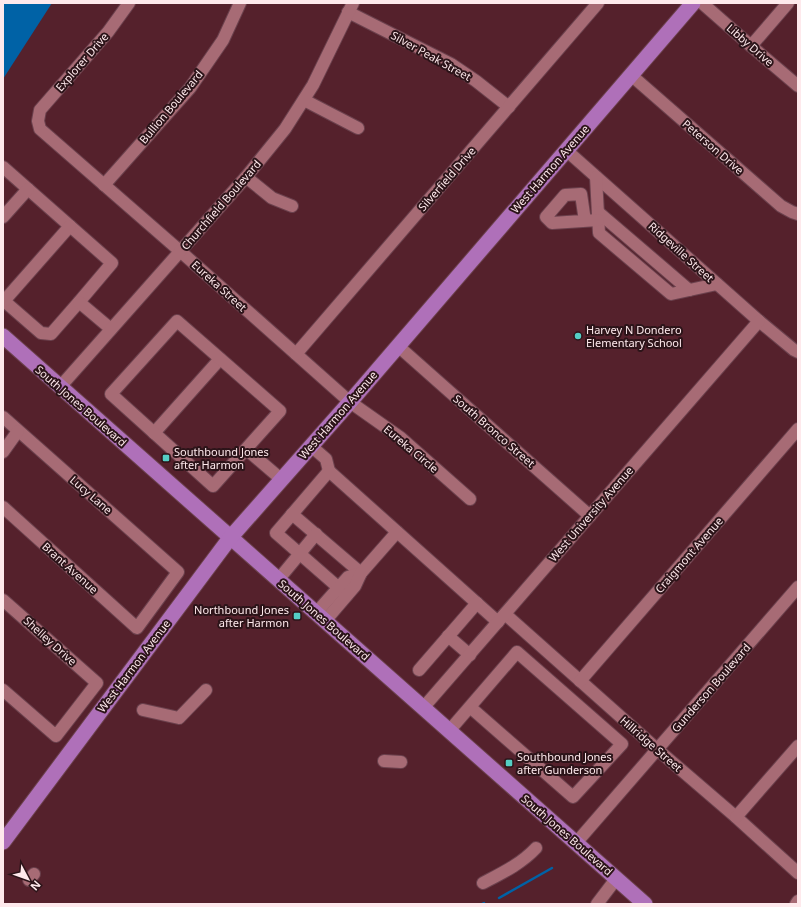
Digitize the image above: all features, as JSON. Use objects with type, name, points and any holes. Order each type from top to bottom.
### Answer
[{"type":"main road","name":"West Harmon Avenue","points":[[3,842],[230,538],[350,402],[693,3]]},
{"type":"main road","name":"South Jones Boulevard","points":[[3,336],[645,904]]},
{"type":"street","name":"Explorer Drive","points":[[38,121],[40,110],[108,32],[129,3]]},
{"type":"street","name":"Bullion Boulevard","points":[[104,185],[190,88],[223,40],[240,3]]},
{"type":"street","name":"Silverfield Drive","points":[[296,354],[598,3]]},
{"type":"street","name":"Libby Drive","points":[[702,3],[798,86]]},
{"type":"street","points":[[751,46],[788,3]]},
{"type":"street","name":"Silver Peak Street","points":[[351,7],[451,64],[476,81],[509,107]]},
{"type":"street","name":"Churchfield Boulevard","points":[[60,386],[246,177],[285,129],[313,85],[351,7]]},
{"type":"street","name":"Peterson Drive","points":[[631,75],[781,206],[798,214]]},
{"type":"street","points":[[304,100],[358,128]]},
{"type":"street","name":"Eureka Street","points":[[38,121],[40,129],[350,402]]},
{"type":"street","name":"Ridgeville Street","points":[[566,150],[758,321],[797,348]]},
{"type":"street","points":[[3,167],[28,189],[70,226],[112,263],[51,334],[41,333],[4,300],[70,226]]},
{"type":"street","points":[[596,176],[599,233],[671,294],[717,284]]},
{"type":"street","points":[[246,177],[272,198],[292,206]]},
{"type":"street","points":[[3,218],[28,189]]},
{"type":"street","points":[[585,221],[598,216]]},
{"type":"street","points":[[79,302],[111,329]]},
{"type":"street","name":"West University Avenue","points":[[423,708],[758,321]]},
{"type":"street","points":[[177,322],[220,359],[280,411],[213,486],[111,394],[177,322]]},
{"type":"street","name":"South Bronco Street","points":[[398,346],[590,516]]},
{"type":"street","points":[[154,433],[220,359]]},
{"type":"street","name":"Eureka Circle","points":[[350,402],[401,438],[470,499]]},
{"type":"street","name":"Lucy Lane","points":[[3,417],[178,572],[137,628]]},
{"type":"street","name":"Craigmont Avenue","points":[[580,681],[798,429]]},
{"type":"street","points":[[3,452],[18,431]]},
{"type":"street","points":[[311,446],[326,459],[329,471],[276,533],[343,591]]},
{"type":"street","points":[[246,449],[281,480]]},
{"type":"street","name":"Hillridge Street","points":[[329,471],[477,603],[502,618],[580,681],[798,873]]},
{"type":"street","name":"Brant Avenue","points":[[3,507],[137,628]]},
{"type":"street","points":[[292,514],[361,573]]},
{"type":"street","points":[[321,617],[343,591],[355,586],[361,573],[397,532]]},
{"type":"street","points":[[278,580],[316,534]]},
{"type":"street","name":"Gunderson Boulevard","points":[[576,843],[798,587]]},
{"type":"street","name":"Shelley Drive","points":[[3,600],[97,683],[56,736],[3,690]]},
{"type":"street","points":[[419,670],[477,603]]},
{"type":"street","points":[[448,636],[470,655]]},
{"type":"street","points":[[449,731],[470,706],[517,652],[622,744],[573,797],[470,706]]},
{"type":"street","points":[[143,710],[179,718],[206,690]]},
{"type":"street","points":[[736,817],[798,746]]},
{"type":"street","points":[[384,761],[402,762]]},
{"type":"street","points":[[483,883],[518,864],[529,856],[536,848]]},
{"type":"street","points":[[597,904],[616,879]]},
{"type":"water","points":[[3,3],[52,3],[3,79]]},
{"type":"waterway","points":[[499,898],[552,868]]},
{"type":"place","name":"Harvey N Dondero Elementary School","points":[[578,336]]},
{"type":"place","name":"Southbound Jones after Harmon","points":[[166,458]]},
{"type":"place","name":"Northbound Jones after Harmon","points":[[297,616]]},
{"type":"place","name":"Southbound Jones after Gunderson","points":[[509,763]]}]
